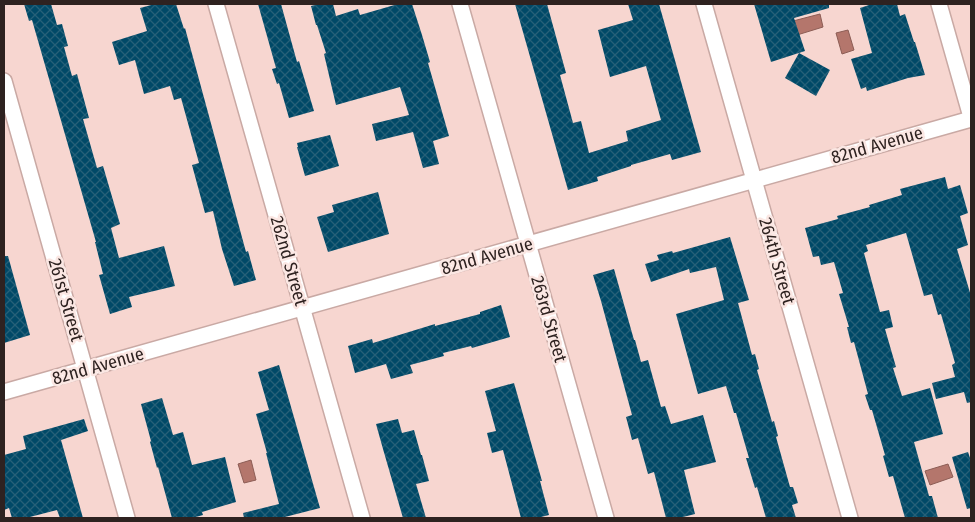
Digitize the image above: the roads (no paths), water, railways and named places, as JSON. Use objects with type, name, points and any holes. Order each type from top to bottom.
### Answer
[{"type":"street","name":"262nd Street","points":[[216,4],[362,518]]},
{"type":"street","name":"263rd Street","points":[[460,4],[606,518]]},
{"type":"street","name":"264th Street","points":[[704,4],[850,518]]},
{"type":"street","points":[[939,4],[971,118]]},
{"type":"street","name":"261st Street","points":[[4,81],[127,518]]},
{"type":"street","name":"82nd Avenue","points":[[4,392],[971,118]]}]
